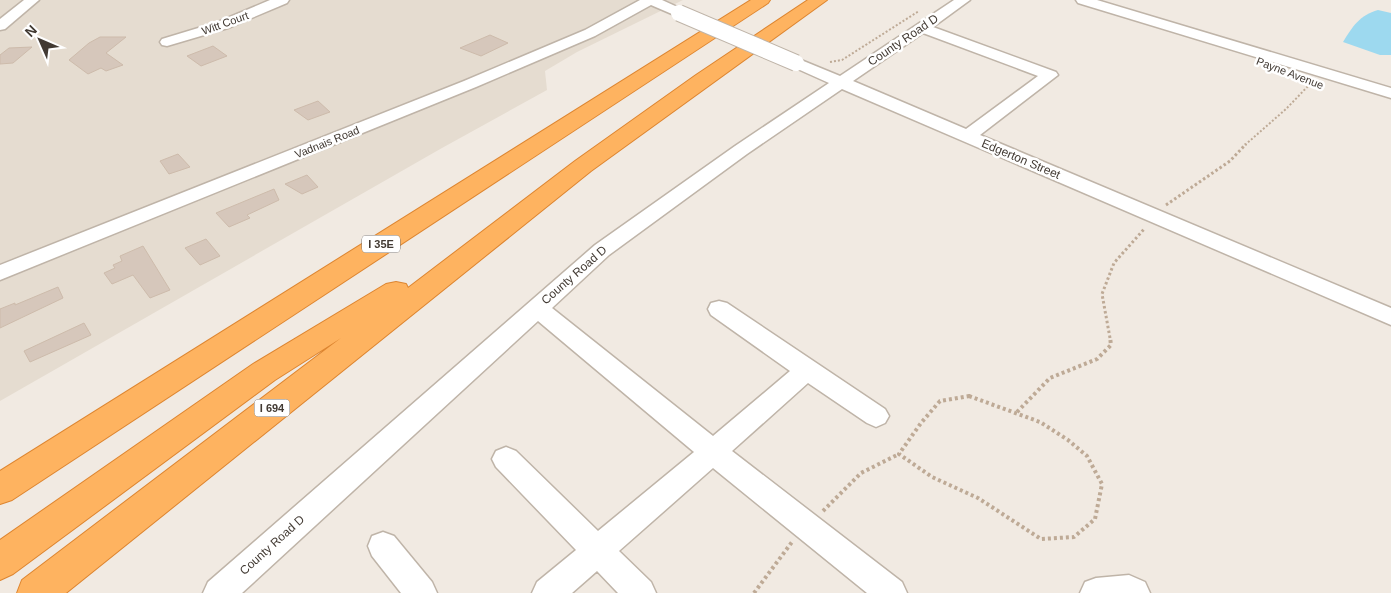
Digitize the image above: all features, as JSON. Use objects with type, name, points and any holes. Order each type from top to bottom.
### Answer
[{"type":"highway","name":"I 35E","points":[[0,489],[762,0]]},
{"type":"highway","points":[[0,562],[264,372],[508,222],[647,119],[819,0]]},
{"type":"highway","name":"I 694","points":[[36,593],[508,222]]},
{"type":"street","points":[[0,26],[32,0]]},
{"type":"street","name":"Witt Court","points":[[167,42],[223,25],[282,0]]},
{"type":"street","name":"Edgerton Street","points":[[650,0],[796,63],[834,72],[967,136],[1391,317]]},
{"type":"street","name":"Vadnais Road","points":[[0,273],[470,84],[590,33],[650,0]]},
{"type":"street","name":"County Road D","points":[[219,593],[536,307],[602,250],[834,72],[922,28],[962,0]]},
{"type":"street","name":"Payne Avenue","points":[[1083,0],[1391,93]]},
{"type":"street","points":[[922,28],[1050,75],[967,136]]},
{"type":"street","name":"Payne Avenue","points":[[1193,33],[1288,73],[1329,88],[1391,106]]},
{"type":"street","points":[[536,307],[713,452],[891,593]]},
{"type":"street","points":[[718,309],[876,416]]},
{"type":"street","points":[[548,593],[808,370]]},
{"type":"street","points":[[506,459],[640,593]]},
{"type":"street","points":[[383,546],[421,593]]},
{"type":"street","points":[[1096,593],[1130,590],[1134,593]]},
{"type":"path","points":[[834,72],[842,60],[924,8]]},
{"type":"path","points":[[969,396],[1040,422],[1068,440],[1087,456],[1102,484],[1095,518],[1074,537],[1041,539],[978,498],[932,477],[899,454],[920,422],[940,401],[969,396]]},
{"type":"shaded area","points":[[0,0],[683,0],[577,52],[545,71],[547,90],[0,401]]},
{"type":"water","points":[[1378,10],[1391,13],[1391,55],[1380,55],[1343,42],[1357,22],[1366,15]]},
{"type":"building","points":[[490,35],[508,43],[481,56],[460,48]]},
{"type":"building","points":[[100,37],[126,37],[106,53],[123,65],[106,71],[101,68],[88,74],[69,60],[89,43]]},
{"type":"building","points":[[213,46],[227,56],[201,66],[187,56]]},
{"type":"building","points":[[32,47],[13,63],[0,64],[0,55],[9,48]]},
{"type":"building","points":[[318,101],[330,112],[308,120],[294,110]]},
{"type":"building","points":[[178,154],[190,167],[169,174],[160,161]]},
{"type":"building","points":[[307,175],[318,187],[302,194],[285,184]]},
{"type":"building","points":[[274,189],[279,200],[247,215],[250,218],[229,227],[216,213]]},
{"type":"building","points":[[206,239],[220,256],[200,265],[185,248]]},
{"type":"building","points":[[143,246],[170,290],[150,298],[133,275],[112,284],[104,273],[115,268],[113,265],[122,261],[120,256]]},
{"type":"building","points":[[58,287],[63,298],[0,328],[0,309],[15,303],[15,305]]},
{"type":"building","points":[[84,323],[91,335],[30,362],[24,351]]}]
